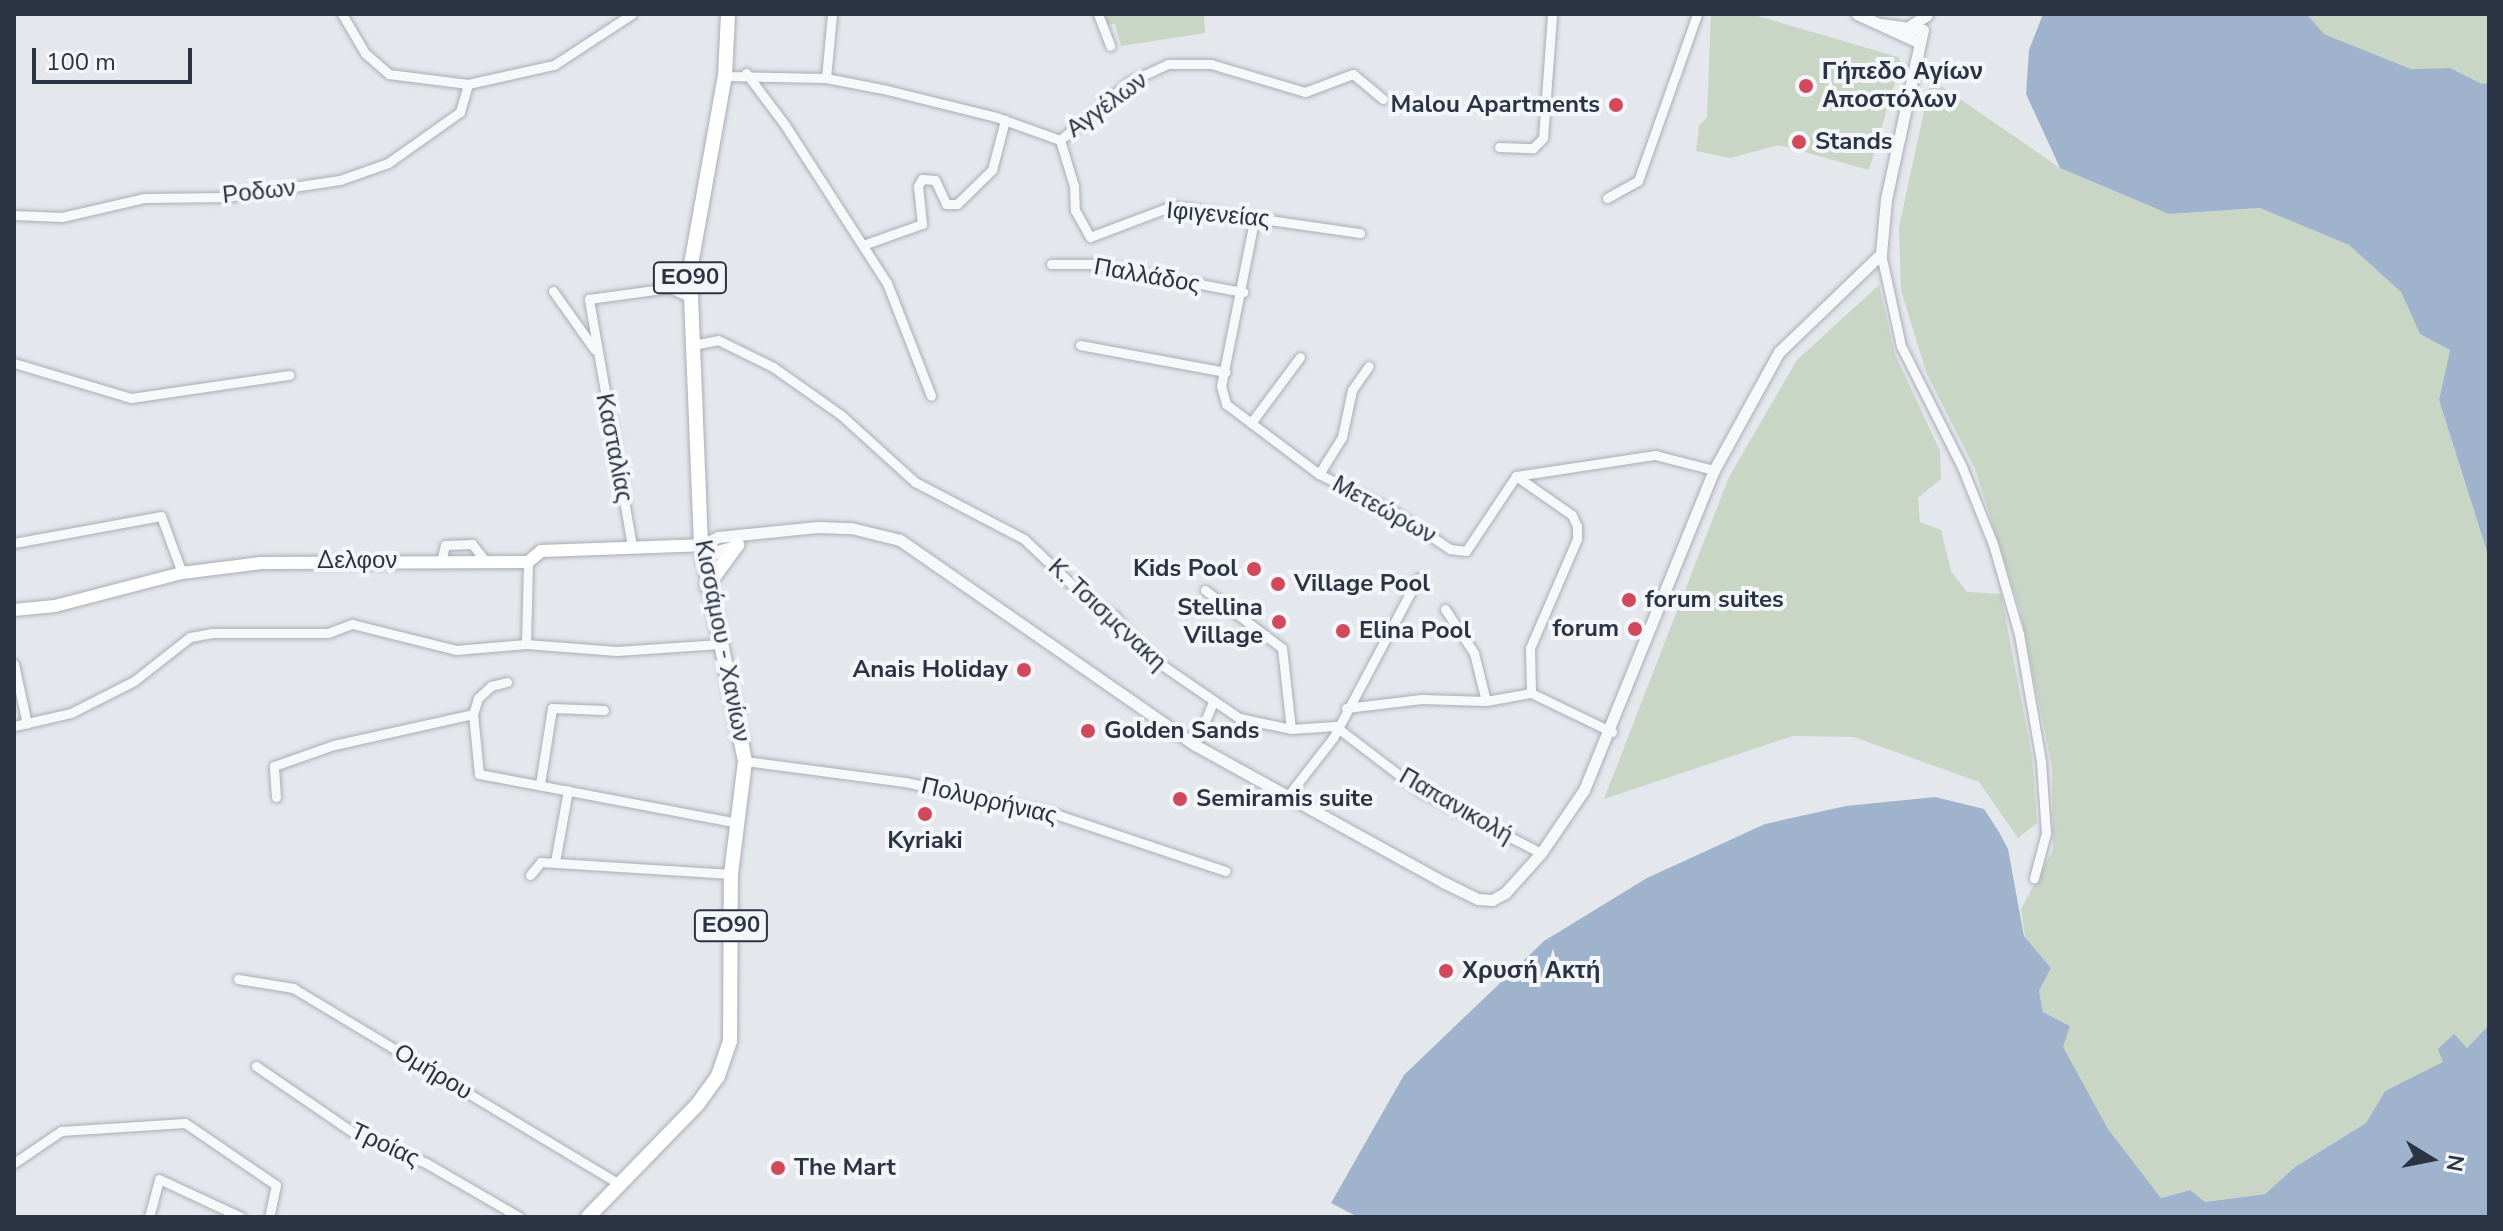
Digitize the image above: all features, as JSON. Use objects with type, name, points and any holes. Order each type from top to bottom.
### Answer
[{"type":"main road","name":"Κισσάμου - Χανίων","points":[[588,1217],[697,1105],[726,1057],[731,874],[745,761],[707,587],[701,545],[690,270],[725,76],[728,14]]},
{"type":"main road","name":"Δελφον","points":[[14,610],[55,606],[182,573],[314,560],[486,562],[528,569],[541,551],[701,545]]},
{"type":"main road","points":[[707,587],[737,545]]},
{"type":"street","points":[[342,14],[365,53],[389,74],[468,86],[554,65],[632,14]]},
{"type":"street","points":[[826,78],[832,14]]},
{"type":"street","points":[[1098,14],[1110,46]]},
{"type":"street","points":[[1499,147],[1533,148],[1543,138],[1552,14]]},
{"type":"street","points":[[1607,198],[1638,181],[1697,14]]},
{"type":"street","points":[[1857,14],[1920,43]]},
{"type":"street","points":[[1910,26],[1927,15]]},
{"type":"street","points":[[1927,15],[1886,199],[1881,254],[1901,346],[1962,467],[2016,622],[2041,762],[2046,833],[2034,878]]},
{"type":"street","points":[[1882,24],[1923,30]]},
{"type":"street","points":[[1906,39],[1916,59]]},
{"type":"street","name":"Αγγέλων","points":[[725,76],[746,73],[826,78],[1005,120],[1060,140],[1129,82],[1168,64],[1211,64],[1305,92],[1353,74],[1383,99]]},
{"type":"street","points":[[746,73],[887,283],[931,396]]},
{"type":"street","name":"Ροδων","points":[[14,215],[62,217],[144,198],[226,197],[340,180],[388,163],[460,112],[468,86]]},
{"type":"street","points":[[863,245],[922,224],[918,186],[922,179],[938,183],[946,204],[955,206],[992,170],[1005,120]]},
{"type":"street","name":"Ιφιγενείας","points":[[1060,140],[1074,186],[1075,210],[1087,236],[1098,237],[1172,206],[1360,233]]},
{"type":"street","name":"Μετεώρων","points":[[1255,216],[1221,396],[1251,423],[1319,474],[1462,552],[1516,476]]},
{"type":"street","points":[[701,545],[718,537],[851,528],[911,545],[1195,745],[1478,899],[1505,893],[1541,853],[1584,790],[1612,732],[1714,470],[1779,352],[1881,254]]},
{"type":"street","name":"Παλλάδος","points":[[1051,264],[1092,264],[1243,292]]},
{"type":"street","points":[[690,270],[669,288],[691,298]]},
{"type":"street","name":"Κασταλίας","points":[[632,546],[589,299],[669,288]]},
{"type":"street","name":"Κασταλίας","points":[[553,291],[596,350]]},
{"type":"street","name":"Κ. Τσισμςνακη","points":[[693,345],[718,340],[773,367],[841,415],[915,482],[1024,539],[1086,598],[1115,616],[1146,654],[1239,718],[1291,729],[1335,726]]},
{"type":"street","points":[[1080,345],[1226,372]]},
{"type":"street","points":[[1251,423],[1300,357]]},
{"type":"street","points":[[14,363],[73,376],[131,398],[289,375]]},
{"type":"street","points":[[1319,474],[1342,437],[1352,390],[1369,366]]},
{"type":"street","points":[[1516,476],[1655,455],[1714,470]]},
{"type":"street","points":[[1516,476],[1572,515],[1577,526],[1571,554],[1530,648],[1531,693]]},
{"type":"street","points":[[14,543],[161,516],[182,573]]},
{"type":"street","points":[[701,545],[717,551],[768,534]]},
{"type":"street","points":[[526,644],[528,569]]},
{"type":"street","points":[[1287,797],[1321,757],[1335,726],[1418,578]]},
{"type":"street","points":[[1205,590],[1282,648],[1291,729]]},
{"type":"street","points":[[1445,609],[1474,653],[1486,701]]},
{"type":"street","points":[[14,726],[71,713],[134,681],[190,637],[328,633],[352,624],[456,650],[526,644],[617,651],[720,644]]},
{"type":"street","points":[[14,664],[27,724]]},
{"type":"street","points":[[507,682],[491,686],[478,698],[473,714],[479,774],[738,823]]},
{"type":"street","points":[[1346,708],[1421,699],[1486,701],[1531,693],[1612,732]]},
{"type":"street","points":[[1195,745],[1213,702]]},
{"type":"street","points":[[540,784],[552,708],[604,710]]},
{"type":"street","points":[[276,797],[274,766],[334,745],[473,714]]},
{"type":"street","name":"Παπανικολή","points":[[1335,726],[1420,791],[1541,853]]},
{"type":"street","name":"Πολυρρήνιας","points":[[745,761],[905,782],[1049,812],[1225,871]]},
{"type":"street","points":[[555,862],[568,790]]},
{"type":"street","points":[[530,875],[541,862],[731,874]]},
{"type":"street","name":"Ομήρου","points":[[238,979],[293,988],[621,1185]]},
{"type":"street","name":"Τροίας","points":[[256,1066],[354,1133],[426,1163],[519,1217]]},
{"type":"street","points":[[14,1163],[61,1131],[185,1123],[276,1185],[269,1217]]},
{"type":"street","points":[[149,1217],[159,1179],[241,1217]]},
{"type":"green space","points":[[1098,14],[1204,14],[1205,33],[1121,46],[1115,24],[1103,26]]},
{"type":"green space","name":"Γήπεδο Αγίων Αποστόλων","points":[[1711,14],[1751,14],[1898,57],[1901,63],[1869,170],[1779,145],[1730,158],[1696,151],[1699,126],[1707,117]]},
{"type":"green space","points":[[2307,14],[2489,14],[2489,83],[2483,85],[2449,68],[2411,69],[2324,34]]},
{"type":"green space","points":[[1931,79],[2060,168],[2169,214],[2260,208],[2349,245],[2401,292],[2420,334],[2450,350],[2439,400],[2489,558],[2489,1025],[2467,1048],[2453,1035],[2444,1062],[2385,1091],[2366,1123],[2295,1167],[2265,1194],[2205,1202],[2189,1190],[2161,1198],[2108,1129],[2062,1047],[2070,1026],[2043,1012],[2039,991],[2051,968],[2025,937],[2021,909],[2053,850],[2052,767],[2020,609],[1975,469],[1926,372],[1901,290],[1899,227]]},
{"type":"green space","points":[[1879,285],[1895,354],[1940,451],[1941,479],[1918,498],[1920,522],[1941,530],[1951,571],[1967,592],[2001,594],[2032,756],[2037,823],[2018,838],[1979,782],[1854,737],[1793,736],[1604,799],[1729,477],[1797,360]]},
{"type":"water","points":[[2043,14],[2307,14],[2324,34],[2411,69],[2450,68],[2482,84],[2489,83],[2489,558],[2439,400],[2450,350],[2420,334],[2401,292],[2349,245],[2260,208],[2169,214],[2060,168],[2026,94],[2029,50]]},
{"type":"water","points":[[1935,797],[1984,809],[1999,832],[2008,849],[2024,936],[2051,968],[2039,991],[2043,1012],[2070,1026],[2063,1047],[2108,1129],[2161,1198],[2190,1190],[2205,1202],[2265,1194],[2295,1167],[2366,1123],[2385,1091],[2443,1062],[2438,1049],[2454,1034],[2467,1048],[2489,1025],[2489,1217],[1358,1217],[1331,1203],[1404,1075],[1544,941],[1647,878],[1765,824],[1846,806]]},
{"type":"place","name":"Γήπεδο Αγίων Αποστόλων","points":[[1806,86]]},
{"type":"place","name":"Malou Apartments","points":[[1616,105]]},
{"type":"place","name":"Stands","points":[[1799,142]]},
{"type":"place","name":"Kids Pool","points":[[1254,569]]},
{"type":"place","name":"Village Pool","points":[[1278,584]]},
{"type":"place","name":"forum suites","points":[[1629,600]]},
{"type":"place","name":"Stellina Village","points":[[1279,622]]},
{"type":"place","name":"forum","points":[[1635,629]]},
{"type":"place","name":"Elina Pool","points":[[1343,631]]},
{"type":"place","name":"Anais Holiday","points":[[1024,670]]},
{"type":"place","name":"Golden Sands","points":[[1088,731]]},
{"type":"place","name":"Semiramis suite","points":[[1180,799]]},
{"type":"place","name":"Kyriaki","points":[[925,814]]},
{"type":"place","name":"Χρυσή Ακτή","points":[[1446,971]]},
{"type":"place","name":"The Mart","points":[[778,1168]]}]
